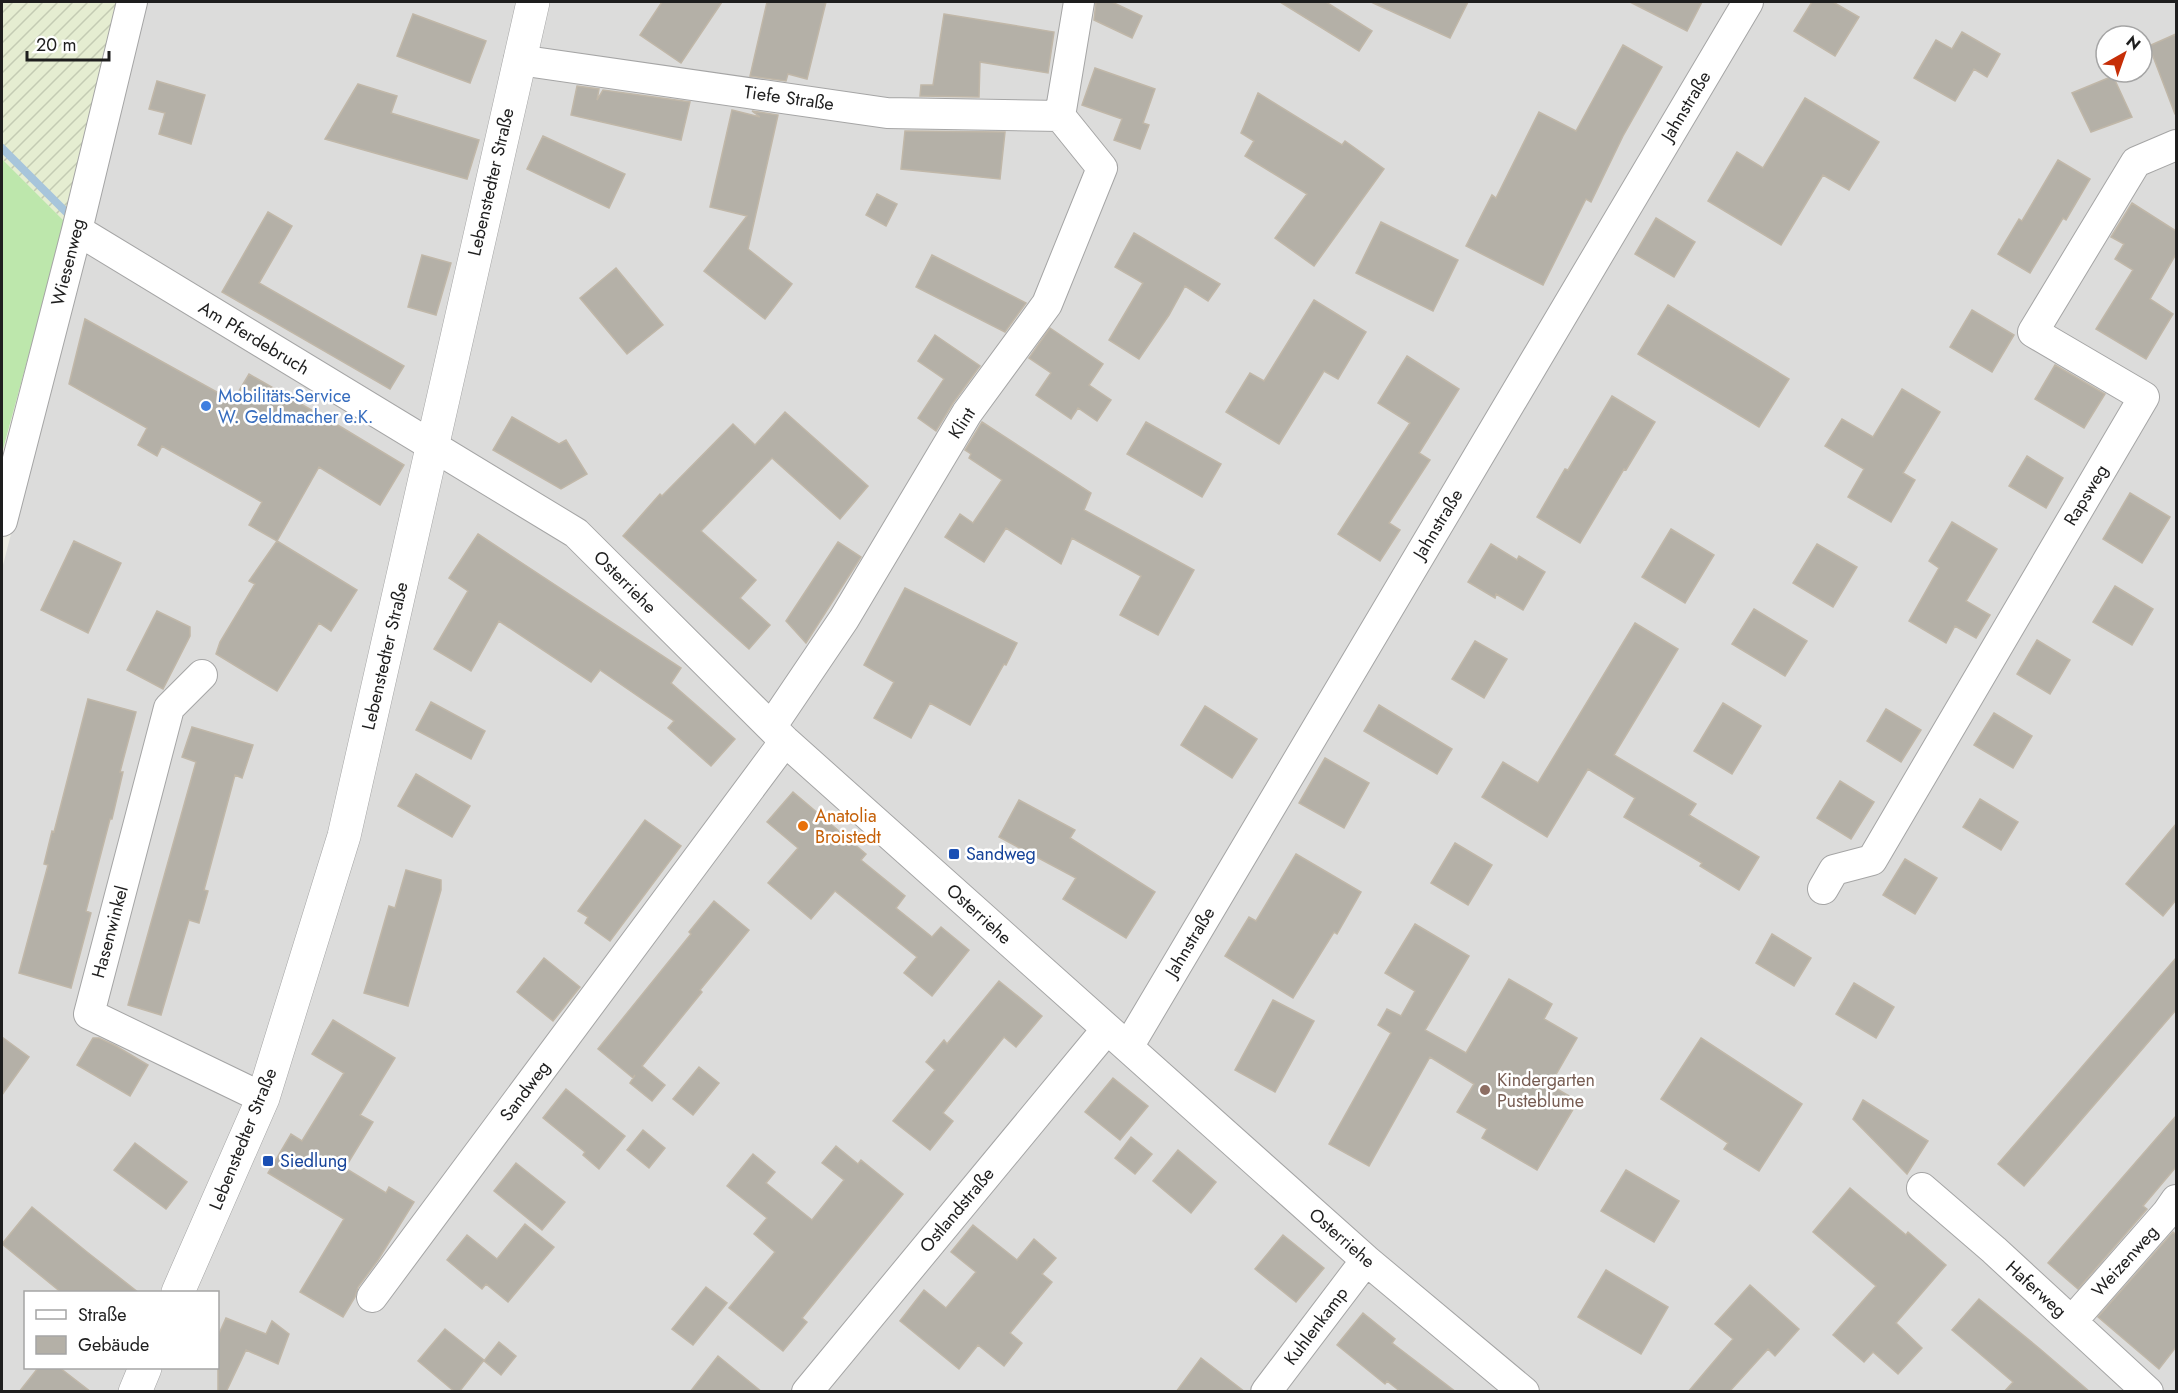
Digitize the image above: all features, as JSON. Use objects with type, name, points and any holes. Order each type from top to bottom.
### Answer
[{"type":"street","name":"Wiesenweg","points":[[2,521],[77,230],[132,2]]},
{"type":"street","name":"Lebenstedter Straße","points":[[179,1291],[263,1098],[344,836],[533,2]]},
{"type":"street","points":[[1060,116],[1079,2]]},
{"type":"street","name":"Jahnstraße","points":[[1117,1038],[1748,2]]},
{"type":"street","name":"Tiefe Straße","points":[[519,60],[887,112],[1060,116]]},
{"type":"street","name":"Klint","points":[[778,734],[968,413],[1047,304],[1102,168],[1060,116]]},
{"type":"street","name":"Rapsweg","points":[[1823,889],[1834,870],[1872,860],[2144,397],[2033,332],[2136,162],[2176,145]]},
{"type":"street","name":"Am Pferdebruch","points":[[77,230],[432,445]]},
{"type":"street","name":"Osterriehe","points":[[432,445],[576,533],[778,734],[1366,1260],[1524,1392]]},
{"type":"street","name":"Hasenwinkel","points":[[202,675],[169,708],[89,1014],[263,1098]]},
{"type":"street","name":"Sandweg","points":[[372,1297],[778,734]]},
{"type":"street","name":"Ostlandstraße","points":[[807,1392],[1117,1038]]},
{"type":"street","name":"Haferweg","points":[[1922,1188],[2148,1392]]},
{"type":"street","name":"Weizenweg","points":[[2072,1321],[2176,1200]]},
{"type":"street","name":"Kuhlenkamp","points":[[1266,1392],[1366,1260]]},
{"type":"street","points":[[135,1392],[145,1369]]},
{"type":"shaded area","points":[[148,2],[2176,2],[2176,1391],[2,1392],[2,569]]},
{"type":"green space","points":[[2,2],[119,2],[65,222],[2,159]]},
{"type":"green space","points":[[2,159],[65,222],[2,453]]},
{"type":"building","points":[[662,2],[722,2],[681,63],[640,35]]},
{"type":"building","points":[[767,2],[826,2],[807,79],[788,74],[786,81],[750,76]]},
{"type":"building","points":[[1096,2],[1112,2],[1142,16],[1132,38],[1094,20]]},
{"type":"building","points":[[1280,2],[1326,2],[1372,31],[1359,51]]},
{"type":"building","points":[[1371,2],[1468,2],[1450,38]]},
{"type":"building","points":[[1630,2],[1702,2],[1687,31]]},
{"type":"building","points":[[1812,2],[1833,2],[1859,17],[1835,56],[1794,31]]},
{"type":"building","points":[[413,14],[486,41],[470,83],[397,56]]},
{"type":"building","points":[[944,14],[1054,32],[1048,73],[980,62],[979,97],[920,96],[921,85],[933,85]]},
{"type":"building","points":[[1962,32],[2000,54],[1987,77],[1974,69],[1955,101],[1914,78],[1936,40],[1952,49]]},
{"type":"building","points":[[2176,34],[2176,114],[2154,59],[2154,44]]},
{"type":"building","points":[[1623,45],[1662,67],[1623,136],[1591,202],[1586,199],[1543,285],[1466,246],[1492,195],[1496,198],[1539,112],[1576,131]]},
{"type":"building","points":[[1095,68],[1155,89],[1143,123],[1149,125],[1140,149],[1114,140],[1122,119],[1082,105]]},
{"type":"building","points":[[157,81],[205,95],[191,144],[159,134],[165,113],[149,109]]},
{"type":"building","points":[[358,84],[397,96],[391,113],[479,140],[467,179],[325,139]]},
{"type":"building","points":[[2094,84],[2117,84],[2132,117],[2091,132],[2072,93]]},
{"type":"building","points":[[577,86],[599,89],[597,100],[603,90],[690,102],[681,140],[571,115]]},
{"type":"building","points":[[1258,93],[1342,145],[1345,141],[1384,169],[1314,266],[1275,238],[1307,194],[1245,156],[1254,141],[1241,133]]},
{"type":"building","points":[[1805,98],[1879,142],[1849,190],[1823,175],[1781,245],[1708,201],[1737,152],[1763,168]]},
{"type":"building","points":[[732,110],[760,117],[752,111],[778,115],[748,249],[792,284],[765,319],[704,271],[747,216],[710,207]]},
{"type":"building","points":[[905,131],[1005,132],[1000,179],[901,169]]},
{"type":"building","points":[[543,136],[625,174],[609,208],[527,169]]},
{"type":"building","points":[[2058,160],[2090,179],[2066,220],[2063,218],[2030,273],[1998,254],[2019,219],[2022,221]]},
{"type":"building","points":[[877,194],[897,204],[886,226],[866,215]]},
{"type":"building","points":[[2132,203],[2176,231],[2176,254],[2150,299],[2173,314],[2146,359],[2096,329],[2133,270],[2115,259],[2124,244],[2111,237]]},
{"type":"building","points":[[268,212],[292,226],[259,283],[404,366],[390,389],[222,292]]},
{"type":"building","points":[[1656,218],[1695,242],[1674,277],[1635,254]]},
{"type":"building","points":[[1381,222],[1458,260],[1433,311],[1356,273]]},
{"type":"building","points":[[1134,233],[1220,284],[1208,301],[1185,286],[1169,315],[1139,359],[1109,340],[1143,283],[1115,267]]},
{"type":"building","points":[[422,255],[451,263],[436,315],[408,307]]},
{"type":"building","points":[[932,255],[1026,303],[1005,332],[916,287]]},
{"type":"building","points":[[616,268],[663,325],[627,354],[580,298]]},
{"type":"building","points":[[1314,300],[1366,332],[1338,379],[1324,371],[1279,444],[1226,412],[1250,373],[1264,381]]},
{"type":"building","points":[[1668,305],[1789,379],[1759,427],[1638,354]]},
{"type":"building","points":[[1972,310],[2014,335],[1992,372],[1950,347]]},
{"type":"building","name":"Mobilitäts-Service W. Geldmacher e.K.","points":[[85,319],[233,401],[249,374],[404,465],[380,505],[319,467],[277,541],[249,525],[262,502],[162,446],[157,456],[138,445],[147,428],[69,384]]},
{"type":"building","points":[[1050,328],[1103,364],[1089,385],[1111,400],[1097,421],[1078,408],[1071,419],[1036,395],[1051,373],[1029,358]]},
{"type":"building","points":[[935,335],[980,366],[936,431],[918,418],[944,379],[918,361]]},
{"type":"building","points":[[1407,356],[1459,389],[1419,453],[1430,460],[1389,523],[1400,530],[1380,561],[1338,534],[1410,423],[1378,403]]},
{"type":"building","points":[[2055,365],[2105,394],[2084,428],[2035,399]]},
{"type":"building","points":[[1902,389],[1940,412],[1903,473],[1915,480],[1891,522],[1848,497],[1864,469],[1825,446],[1842,419],[1873,437]]},
{"type":"building","points":[[1612,396],[1655,422],[1580,543],[1537,517]]},
{"type":"building","points":[[785,412],[868,486],[840,519],[772,458],[701,531],[756,580],[740,598],[770,625],[749,649],[623,536],[660,494],[662,496],[733,424],[755,445]]},
{"type":"building","points":[[512,417],[559,444],[566,440],[587,474],[561,489],[493,450]]},
{"type":"building","points":[[982,422],[1091,493],[1084,510],[1194,570],[1158,635],[1120,615],[1141,576],[1072,538],[1061,564],[1006,528],[984,562],[945,537],[960,514],[973,523],[1002,480],[969,458],[971,454],[965,450]]},
{"type":"building","points":[[1146,422],[1221,464],[1202,497],[1127,454]]},
{"type":"building","points":[[2027,456],[2063,478],[2046,508],[2009,486]]},
{"type":"building","points":[[2130,493],[2170,517],[2142,563],[2103,539]]},
{"type":"building","points":[[1952,522],[1997,549],[1966,601],[1990,615],[1976,638],[1955,626],[1946,643],[1909,621],[1939,568],[1929,561]]},
{"type":"building","points":[[1671,529],[1714,555],[1685,603],[1642,577]]},
{"type":"building","points":[[478,534],[681,668],[671,683],[735,739],[711,766],[668,728],[674,721],[600,670],[591,682],[499,621],[471,671],[434,649],[468,591],[449,578]]},
{"type":"building","points":[[74,541],[121,563],[88,633],[41,610]]},
{"type":"building","points":[[277,541],[357,590],[331,631],[319,623],[277,691],[216,654],[220,642],[255,584],[249,581]]},
{"type":"building","points":[[838,542],[861,557],[806,643],[786,621]]},
{"type":"building","points":[[1491,544],[1517,560],[1519,556],[1545,572],[1523,610],[1496,594],[1495,598],[1468,582]]},
{"type":"building","points":[[1817,544],[1857,567],[1833,607],[1793,583]]},
{"type":"building","points":[[2115,586],[2153,609],[2132,645],[2093,622]]},
{"type":"building","points":[[905,588],[1017,643],[970,725],[930,703],[911,738],[874,718],[894,682],[864,665]]},
{"type":"building","points":[[1754,609],[1807,641],[1785,676],[1732,644]]},
{"type":"building","points":[[157,611],[190,627],[190,636],[163,689],[127,670]]},
{"type":"building","points":[[1635,623],[1678,649],[1614,755],[1696,804],[1689,815],[1759,857],[1739,890],[1700,866],[1702,863],[1624,817],[1635,798],[1588,769],[1547,837],[1482,797],[1503,762],[1538,783]]},
{"type":"building","points":[[2037,640],[2070,660],[2050,694],[2017,674]]},
{"type":"building","points":[[1475,641],[1507,659],[1484,698],[1452,679]]},
{"type":"building","points":[[88,699],[136,712],[120,772],[123,772],[112,819],[110,819],[86,911],[91,913],[71,988],[19,973],[48,865],[44,864],[52,831],[54,832]]},
{"type":"building","points":[[431,702],[485,731],[471,759],[416,730]]},
{"type":"building","points":[[1723,703],[1761,726],[1732,774],[1694,751]]},
{"type":"building","points":[[1379,705],[1452,749],[1437,774],[1364,731]]},
{"type":"building","points":[[1205,706],[1257,739],[1232,778],[1181,745]]},
{"type":"building","points":[[1886,709],[1921,730],[1901,762],[1867,741]]},
{"type":"building","points":[[1994,713],[2032,736],[2013,768],[1974,745]]},
{"type":"building","points":[[192,727],[253,745],[242,778],[235,775],[204,890],[208,891],[199,923],[189,920],[161,1015],[128,1005],[196,762],[182,757]]},
{"type":"building","points":[[1325,758],[1369,783],[1344,828],[1299,803]]},
{"type":"building","points":[[416,774],[470,806],[452,837],[398,806]]},
{"type":"building","points":[[1840,781],[1874,802],[1851,839],[1817,818]]},
{"type":"building","points":[[793,792],[866,854],[861,860],[905,896],[896,908],[932,937],[941,927],[969,950],[932,996],[904,973],[917,957],[835,891],[811,919],[768,883],[798,848],[767,822]]},
{"type":"building","points":[[1980,799],[2018,822],[2001,850],[1963,827]]},
{"type":"building","points":[[1019,800],[1075,830],[1070,838],[1155,892],[1126,938],[1063,899],[1076,878],[999,837]]},
{"type":"building","points":[[645,820],[681,846],[610,941],[585,923],[588,917],[578,911]]},
{"type":"building","points":[[2176,824],[2176,900],[2163,916],[2126,884]]},
{"type":"building","points":[[1455,843],[1492,865],[1468,905],[1431,883]]},
{"type":"building","points":[[1296,854],[1361,892],[1337,934],[1334,932],[1293,998],[1225,956],[1249,917],[1256,921]]},
{"type":"building","points":[[1905,859],[1937,878],[1915,914],[1883,895]]},
{"type":"building","points":[[406,870],[441,880],[441,890],[408,1006],[364,993],[389,906],[395,908]]},
{"type":"building","points":[[714,901],[749,930],[642,1066],[665,1085],[652,1101],[630,1083],[635,1075],[633,1078],[598,1049],[691,934],[689,932]]},
{"type":"building","points":[[1415,924],[1469,956],[1425,1030],[1466,1053],[1509,979],[1552,1004],[1544,1019],[1577,1038],[1550,1085],[1578,1101],[1537,1170],[1482,1138],[1487,1129],[1457,1112],[1474,1084],[1430,1057],[1369,1166],[1329,1144],[1391,1033],[1378,1025],[1387,1009],[1401,1016],[1415,991],[1385,973]]},
{"type":"building","points":[[1772,934],[1811,958],[1794,986],[1756,963]]},
{"type":"building","points":[[544,958],[580,987],[553,1021],[517,992]]},
{"type":"building","points":[[2176,958],[2176,1010],[2024,1186],[1998,1164]]},
{"type":"building","points":[[999,981],[1042,1016],[1016,1047],[1004,1037],[943,1113],[953,1121],[930,1150],[893,1121],[935,1070],[926,1062],[944,1040],[947,1044]]},
{"type":"building","points":[[1854,983],[1894,1007],[1876,1038],[1836,1014]]},
{"type":"building","points":[[1273,1000],[1314,1021],[1275,1092],[1235,1070]]},
{"type":"building","points":[[333,1020],[395,1058],[360,1115],[373,1122],[345,1168],[386,1193],[389,1187],[414,1202],[378,1260],[358,1287],[343,1317],[300,1292],[344,1219],[268,1173],[291,1134],[302,1141],[344,1073],[312,1054]]},
{"type":"building","points":[[2,1037],[29,1057],[2,1095]]},
{"type":"building","points":[[93,1038],[99,1038],[116,1046],[148,1065],[130,1096],[77,1065]]},
{"type":"building","points":[[1701,1038],[1802,1104],[1759,1171],[1724,1149],[1728,1143],[1661,1099]]},
{"type":"building","points":[[699,1067],[719,1083],[693,1115],[673,1099]]},
{"type":"building","points":[[1113,1078],[1148,1106],[1120,1140],[1085,1112]]},
{"type":"building","points":[[566,1089],[625,1136],[599,1169],[583,1155],[585,1152],[543,1118]]},
{"type":"building","points":[[1863,1100],[1928,1141],[1907,1174],[1853,1119]]},
{"type":"building","points":[[2176,1116],[2176,1167],[2143,1206],[2147,1209],[2078,1289],[2048,1263]]},
{"type":"building","points":[[643,1130],[665,1148],[649,1168],[627,1150]]},
{"type":"building","points":[[1131,1137],[1152,1154],[1135,1174],[1115,1158]]},
{"type":"building","points":[[135,1143],[187,1182],[166,1209],[114,1170]]},
{"type":"building","points":[[836,1146],[858,1164],[861,1160],[903,1194],[802,1318],[807,1322],[783,1351],[729,1308],[775,1252],[754,1234],[767,1218],[727,1186],[753,1154],[775,1172],[766,1183],[812,1220],[844,1180],[822,1163]]},
{"type":"building","points":[[1178,1150],[1216,1182],[1191,1213],[1153,1181]]},
{"type":"building","points":[[516,1163],[565,1202],[542,1230],[494,1191]]},
{"type":"building","points":[[1626,1170],[1679,1201],[1654,1242],[1601,1211]]},
{"type":"building","points":[[1850,1188],[1906,1235],[1908,1232],[1946,1265],[1896,1323],[1922,1348],[1898,1374],[1873,1352],[1864,1362],[1833,1335],[1876,1286],[1813,1232]]},
{"type":"building","points":[[32,1207],[136,1291],[60,1291],[2,1244]]},
{"type":"building","points":[[525,1224],[554,1247],[508,1302],[486,1284],[482,1289],[447,1260],[467,1235],[497,1259]]},
{"type":"building","points":[[973,1225],[1017,1260],[1034,1239],[1056,1258],[1042,1274],[1052,1282],[1010,1333],[1022,1343],[1004,1366],[978,1345],[959,1369],[900,1321],[924,1290],[946,1308],[976,1272],[951,1252]]},
{"type":"building","points":[[2173,1232],[2176,1235],[2176,1347],[2159,1369],[2098,1317]]},
{"type":"building","points":[[1283,1235],[1324,1268],[1296,1302],[1255,1269]]},
{"type":"building","points":[[1606,1270],[1668,1307],[1641,1354],[1578,1317]]},
{"type":"building","points":[[1750,1285],[1799,1329],[1775,1356],[1768,1349],[1729,1392],[1688,1392],[1733,1339],[1715,1324]]},
{"type":"building","points":[[706,1287],[727,1303],[693,1345],[672,1329]]},
{"type":"building","points":[[1979,1299],[2090,1392],[2004,1392],[2013,1382],[1952,1330]]},
{"type":"building","points":[[1363,1313],[1395,1339],[1392,1343],[1456,1392],[1401,1392],[1387,1381],[1385,1384],[1337,1345]]},
{"type":"building","points":[[226,1318],[266,1334],[272,1321],[289,1334],[278,1364],[246,1350],[226,1392],[218,1392],[219,1334]]},
{"type":"building","points":[[445,1329],[484,1360],[459,1392],[455,1392],[418,1361]]},
{"type":"building","points":[[499,1342],[516,1356],[501,1375],[484,1361]]},
{"type":"building","points":[[718,1356],[762,1392],[690,1392]]},
{"type":"building","points":[[1201,1358],[1245,1392],[1176,1392]]},
{"type":"building","points":[[37,1369],[61,1369],[91,1392],[19,1392]]},
{"type":"waterway","points":[[2,148],[68,214]]},
{"type":"place","name":"Mobilitäts-Service W. Geldmacher e.K.","points":[[206,406]]},
{"type":"place","name":"Anatolia Broistedt","points":[[803,826]]},
{"type":"place","name":"Sandweg","points":[[954,854]]},
{"type":"place","name":"Kindergarten Pusteblume","points":[[1485,1090]]},
{"type":"place","name":"Siedlung","points":[[268,1161]]}]
